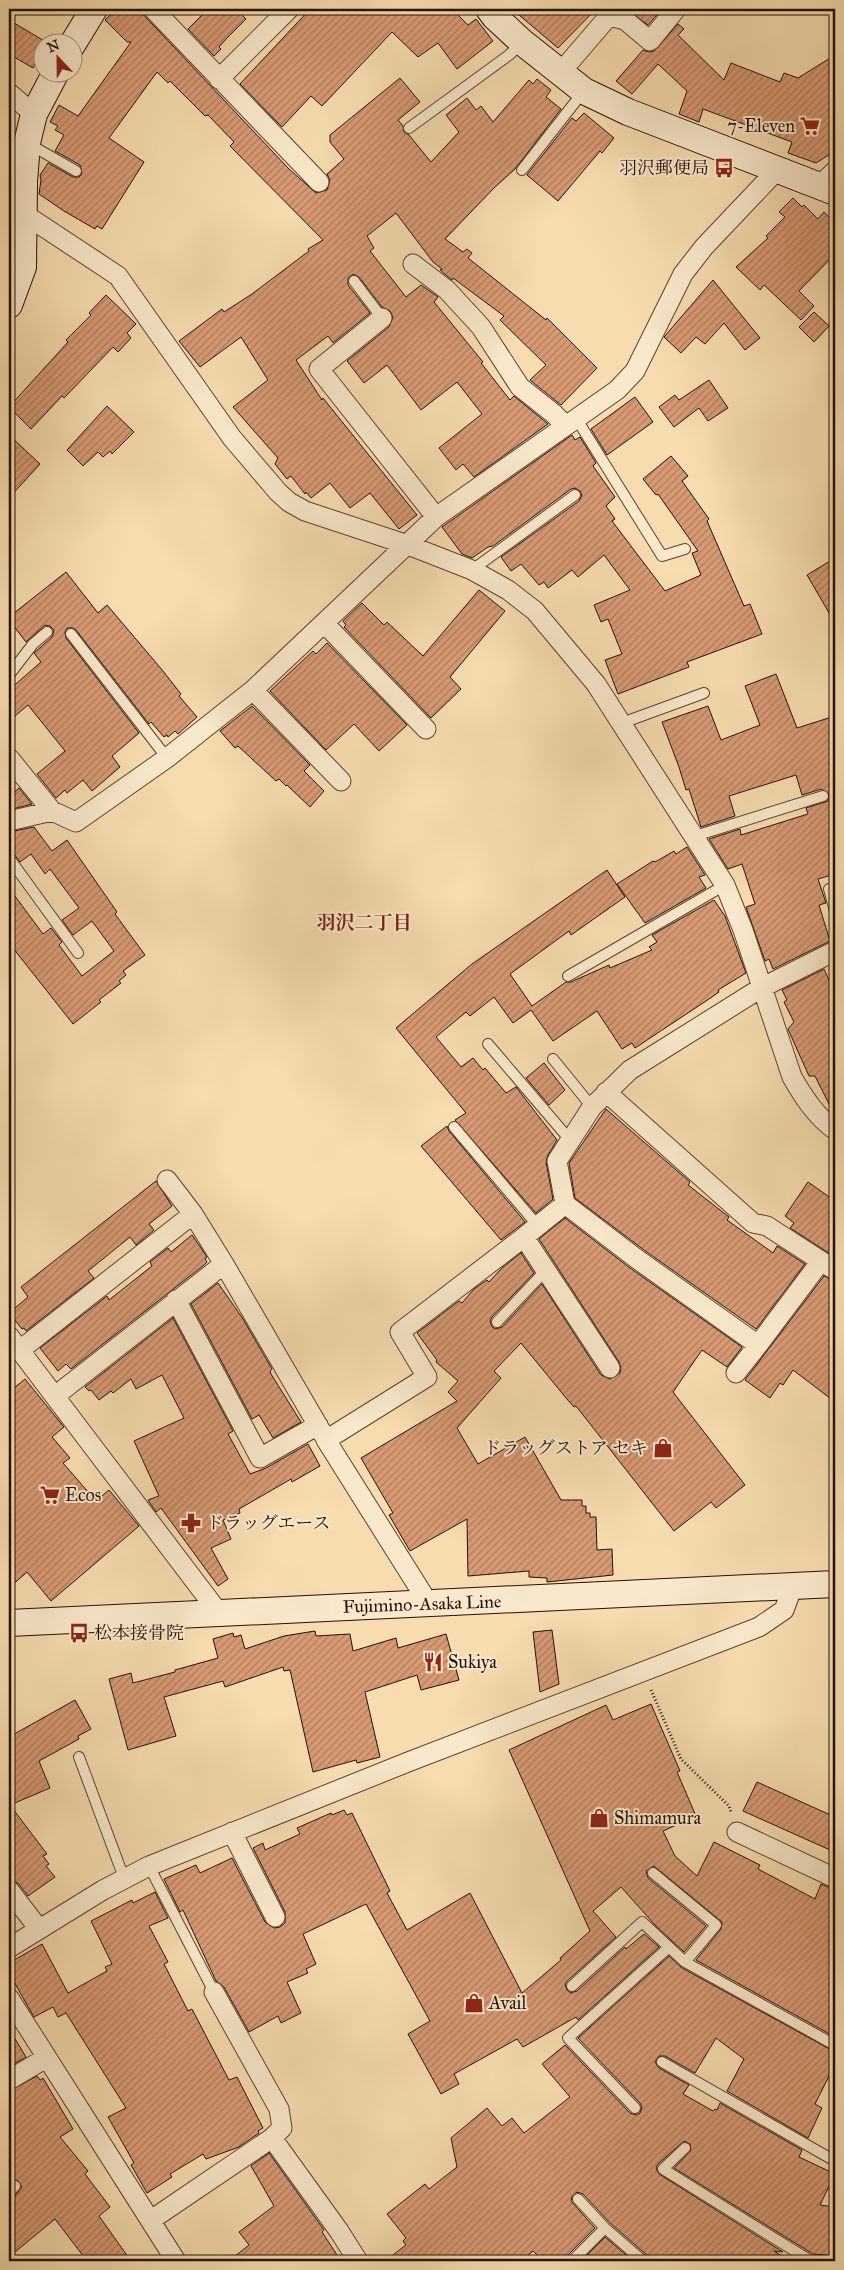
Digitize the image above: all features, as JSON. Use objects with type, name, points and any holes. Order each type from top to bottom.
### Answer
[{"type":"main road","points":[[80,32],[94,9]]},
{"type":"main road","points":[[489,9],[522,42],[560,74],[584,90],[628,112],[778,169],[830,183]]},
{"type":"main road","points":[[9,305],[23,267],[24,182],[27,143],[34,114],[51,82]]},
{"type":"main road","name":"Fujimino-Asaka Line","points":[[9,1623],[835,1584]]},
{"type":"street","points":[[153,9],[319,182]]},
{"type":"street","points":[[219,79],[289,9]]},
{"type":"street","points":[[560,74],[613,12],[650,41],[676,9]]},
{"type":"street","points":[[9,93],[34,114]]},
{"type":"street","points":[[9,758],[52,811],[76,822],[167,758],[253,690],[436,517],[616,390],[635,371],[683,274],[704,247],[778,169]]},
{"type":"street","points":[[24,214],[118,276],[232,438],[289,502],[305,511],[408,545],[472,570],[508,590],[535,611],[596,684],[696,836],[725,884],[743,930],[792,1077],[805,1100],[832,1123]]},
{"type":"street","points":[[413,264],[447,290],[481,327],[520,387],[554,414],[570,422]]},
{"type":"street","points":[[382,318],[319,369],[436,517]]},
{"type":"street","points":[[324,623],[426,729]]},
{"type":"street","points":[[253,690],[341,781]]},
{"type":"street","points":[[9,821],[52,811]]},
{"type":"street","points":[[758,1345],[637,1259],[566,1204],[557,1161],[592,1107],[630,1070],[761,988],[835,951]]},
{"type":"street","points":[[606,1092],[753,1223],[767,1226],[828,1266],[758,1345],[736,1373]]},
{"type":"street","points":[[167,1180],[193,1214],[224,1264],[322,1432],[429,1604]]},
{"type":"street","points":[[176,1300],[260,1458],[322,1432],[427,1377],[400,1332],[566,1204]]},
{"type":"street","points":[[193,1214],[14,1343],[219,1613]]},
{"type":"street","points":[[531,1231],[545,1271],[610,1368]]},
{"type":"street","points":[[56,1396],[224,1264]]},
{"type":"street","points":[[9,1948],[124,1878],[149,1866],[759,1627],[784,1610],[793,1586]]},
{"type":"street","points":[[232,1832],[275,1917]]},
{"type":"street","points":[[737,1832],[835,1878]]},
{"type":"street","points":[[9,1890],[40,1929]]},
{"type":"street","points":[[151,2220],[272,2138],[282,2128],[280,2109],[214,1992]]},
{"type":"street","points":[[9,1998],[176,2261]]},
{"type":"street","points":[[9,2080],[46,2058]]},
{"type":"street","points":[[272,2138],[339,2230],[358,2261]]},
{"type":"lane","points":[[409,128],[509,55],[522,42]]},
{"type":"lane","points":[[522,170],[584,90]]},
{"type":"lane","points":[[27,143],[76,171]]},
{"type":"lane","points":[[354,282],[382,318]]},
{"type":"lane","points":[[570,422],[662,556],[684,549]]},
{"type":"lane","points":[[472,570],[575,495]]},
{"type":"lane","points":[[9,675],[33,644],[47,632]]},
{"type":"lane","points":[[71,634],[167,758]]},
{"type":"lane","points":[[622,724],[704,693]]},
{"type":"lane","points":[[696,836],[823,796]]},
{"type":"lane","points":[[9,858],[78,953]]},
{"type":"lane","points":[[568,976],[725,884]]},
{"type":"lane","points":[[829,889],[835,911]]},
{"type":"lane","points":[[488,1044],[570,1140]]},
{"type":"lane","points":[[553,1059],[592,1107]]},
{"type":"lane","points":[[454,1127],[531,1231]]},
{"type":"lane","points":[[498,1322],[545,1271]]},
{"type":"lane","points":[[79,1757],[124,1878]]},
{"type":"lane","points":[[149,1866],[214,1992]]},
{"type":"lane","points":[[653,1873],[716,1924],[685,1962]]},
{"type":"lane","points":[[572,1986],[642,1922],[685,1962],[835,2045]]},
{"type":"lane","points":[[635,2108],[568,2038],[668,1948]]},
{"type":"lane","points":[[662,2062],[835,2161]]},
{"type":"lane","points":[[685,2148],[663,2168],[811,2261]]},
{"type":"lane","points":[[578,2198],[605,2228],[643,2261]]},
{"type":"lane","points":[[572,2261],[605,2228]]},
{"type":"path","points":[[643,1672],[681,1759],[729,1806],[737,1832]]},
{"type":"building","points":[[116,9],[138,9],[289,169],[316,193],[327,190],[330,180],[327,174],[344,159],[330,142],[330,135],[400,78],[420,102],[398,120],[403,126],[404,132],[409,135],[431,162],[459,132],[446,115],[467,98],[476,110],[481,106],[493,122],[529,80],[533,84],[537,79],[551,90],[546,97],[561,109],[515,169],[445,239],[463,252],[467,249],[472,253],[468,258],[546,320],[547,318],[597,368],[561,405],[530,380],[546,365],[500,320],[504,316],[440,270],[442,269],[433,262],[396,213],[367,236],[374,248],[370,251],[406,297],[421,285],[438,297],[434,302],[483,362],[481,363],[510,400],[514,396],[548,424],[474,477],[463,464],[456,470],[439,448],[482,414],[457,382],[421,410],[387,365],[364,383],[347,361],[389,327],[393,317],[390,311],[382,307],[359,277],[353,274],[348,278],[348,285],[370,313],[333,343],[328,336],[296,360],[322,400],[323,398],[417,515],[399,529],[370,493],[350,508],[330,483],[311,498],[306,492],[305,494],[291,476],[287,479],[275,464],[278,458],[233,407],[268,380],[241,337],[200,367],[179,341],[222,309],[224,312],[252,294],[309,251],[308,249],[323,240],[230,146],[234,142],[208,115],[205,116],[170,81],[168,83],[157,72],[109,138],[144,162],[102,229],[97,226],[95,229],[39,194],[40,175],[48,163],[73,177],[79,177],[82,174],[80,165],[55,151],[64,135],[55,130],[58,126],[50,122],[59,105],[78,116],[131,42],[127,42],[105,20]]},
{"type":"building","points":[[208,9],[236,9],[246,19],[219,47],[221,49],[214,56],[188,29]]},
{"type":"building","points":[[310,9],[452,9],[468,25],[476,19],[493,41],[457,69],[438,43],[418,57],[392,32],[322,106],[311,96],[282,127],[240,84]]},
{"type":"building","points":[[512,9],[596,9],[558,48]]},
{"type":"building","points":[[626,9],[660,9],[661,10],[648,25]]},
{"type":"building","points":[[9,20],[32,34],[32,67],[9,54]]},
{"type":"building","points":[[678,24],[684,29],[678,35],[724,80],[731,63],[780,82],[784,73],[798,78],[835,55],[835,151],[816,163],[788,153],[792,142],[703,109],[699,122],[679,114],[687,91],[658,64],[632,94],[616,81],[643,50],[654,51]]},
{"type":"building","points":[[584,113],[614,138],[602,153],[600,151],[558,201],[527,175],[572,118],[576,121]]},
{"type":"building","points":[[793,198],[802,207],[804,205],[818,219],[824,212],[835,223],[835,254],[799,291],[814,306],[801,320],[764,285],[760,290],[736,267],[768,238],[766,236],[785,217],[779,212]]},
{"type":"building","points":[[713,280],[760,338],[745,350],[724,323],[705,344],[696,337],[681,353],[664,337]]},
{"type":"building","points":[[106,295],[136,324],[127,333],[131,338],[118,352],[113,347],[31,429],[9,407],[68,342],[66,340],[91,315],[89,313]]},
{"type":"building","points":[[814,312],[829,326],[814,342],[799,327]]},
{"type":"building","points":[[709,380],[728,408],[708,421],[699,408],[674,427],[659,407],[675,395],[679,400]]},
{"type":"building","points":[[635,397],[653,422],[607,455],[591,429]]},
{"type":"building","points":[[107,406],[134,432],[112,454],[110,451],[103,457],[98,452],[83,466],[67,450]]},
{"type":"building","points":[[9,435],[40,464],[9,498]]},
{"type":"building","points":[[572,435],[575,440],[580,437],[596,463],[593,466],[615,497],[606,506],[615,519],[612,521],[665,591],[701,575],[692,553],[698,551],[658,494],[656,495],[643,479],[671,456],[688,476],[682,481],[709,519],[707,521],[744,606],[750,604],[762,634],[687,662],[689,667],[618,694],[605,660],[622,654],[608,619],[601,622],[594,605],[630,590],[604,555],[578,577],[572,570],[548,588],[544,582],[539,585],[521,564],[511,571],[501,557],[579,501],[582,495],[580,491],[575,488],[571,489],[493,546],[488,547],[472,558],[462,554],[442,527]]},
{"type":"building","points":[[835,558],[835,623],[807,575]]},
{"type":"building","points":[[66,572],[98,613],[107,605],[163,671],[181,694],[179,696],[197,717],[178,734],[175,731],[168,737],[167,735],[164,737],[151,722],[149,724],[76,630],[67,628],[65,632],[66,638],[139,733],[112,756],[120,767],[92,791],[83,780],[67,793],[65,790],[56,798],[37,774],[65,751],[28,705],[9,721],[9,690],[41,662],[34,653],[52,637],[54,630],[50,626],[45,625],[26,642],[9,620],[9,617]]},
{"type":"building","points":[[479,590],[505,611],[450,677],[461,689],[431,718],[344,627],[346,625],[343,621],[362,603],[384,625],[387,622],[423,656]]},
{"type":"building","points":[[327,643],[407,725],[379,751],[354,724],[326,750],[270,691],[313,651],[316,654]]},
{"type":"building","points":[[776,674],[797,728],[835,716],[835,874],[818,879],[826,903],[819,905],[830,941],[773,969],[769,959],[765,961],[746,907],[755,904],[742,864],[728,869],[709,839],[740,829],[741,835],[808,814],[806,808],[828,801],[829,794],[821,789],[802,795],[796,775],[729,796],[735,816],[701,827],[689,789],[686,790],[662,722],[708,706],[721,740],[760,725],[745,686]]},
{"type":"building","points":[[252,706],[310,765],[304,771],[324,791],[310,807],[287,785],[279,779],[276,781],[238,746],[235,748],[220,731]]},
{"type":"building","points":[[19,788],[32,804],[9,810],[9,794],[10,796]]},
{"type":"building","points":[[34,827],[52,851],[67,840],[117,912],[115,914],[145,955],[123,971],[126,975],[119,981],[121,983],[73,1024],[9,943],[9,888],[43,934],[51,928],[62,942],[59,945],[82,976],[114,951],[92,921],[73,935],[62,920],[79,908],[50,869],[45,874],[31,854],[20,862],[9,851],[9,832]]},
{"type":"building","points":[[687,847],[705,875],[699,877],[706,888],[645,923],[617,884],[653,861],[655,862],[674,851],[676,854]]},
{"type":"building","points":[[607,870],[625,897],[571,935],[569,931],[510,974],[532,1006],[566,982],[571,982],[609,965],[610,968],[652,950],[649,947],[657,942],[652,935],[714,900],[725,916],[746,973],[718,990],[719,992],[709,999],[635,1048],[632,1043],[622,1049],[597,1011],[553,1041],[531,1010],[513,1023],[494,997],[470,1016],[466,1012],[436,1037],[461,1067],[473,1058],[483,1070],[485,1068],[506,1093],[516,1087],[557,1140],[546,1162],[553,1199],[536,1213],[455,1120],[466,1113],[396,1028],[472,964]]},
{"type":"building","points":[[824,969],[835,993],[835,1116],[815,1076],[809,1076],[788,1029],[794,1022],[784,1002],[787,1000],[782,990]]},
{"type":"building","points":[[544,1063],[565,1090],[549,1105],[526,1078]]},
{"type":"building","points":[[606,1109],[690,1182],[688,1185],[729,1217],[727,1220],[773,1253],[777,1246],[805,1264],[756,1329],[644,1250],[575,1198],[569,1163]]},
{"type":"building","points":[[447,1126],[449,1131],[525,1222],[501,1240],[421,1146]]},
{"type":"building","points":[[156,1181],[172,1206],[149,1224],[154,1230],[136,1245],[130,1237],[88,1271],[94,1278],[26,1331],[24,1328],[22,1329],[9,1313],[28,1297],[21,1287]]},
{"type":"building","points":[[808,1182],[835,1201],[835,1257],[790,1228],[794,1223],[785,1216]]},
{"type":"building","points":[[565,1218],[630,1268],[742,1347],[727,1367],[702,1350],[673,1392],[745,1485],[716,1508],[711,1502],[674,1531],[576,1406],[574,1407],[566,1398],[521,1343],[494,1371],[501,1378],[457,1428],[478,1464],[525,1437],[561,1500],[582,1500],[582,1506],[586,1506],[586,1513],[590,1513],[590,1517],[596,1517],[597,1550],[612,1549],[613,1575],[547,1582],[547,1578],[529,1577],[529,1571],[468,1576],[467,1519],[410,1551],[389,1515],[393,1513],[361,1458],[457,1401],[448,1392],[458,1381],[436,1362],[437,1360],[417,1333],[459,1301],[462,1303],[474,1289],[487,1280],[489,1282],[502,1268],[521,1253],[534,1273],[492,1317],[490,1321],[492,1327],[496,1329],[502,1327],[542,1284],[601,1375],[610,1379],[620,1373],[619,1362],[539,1239]]},
{"type":"building","points":[[192,1235],[207,1257],[205,1259],[207,1262],[71,1369],[66,1364],[58,1371],[40,1348],[107,1296],[109,1300],[152,1266],[150,1262],[168,1248],[171,1252]]},
{"type":"building","points":[[824,1276],[835,1281],[835,1402],[793,1370],[783,1385],[780,1383],[770,1398],[745,1380]]},
{"type":"building","points":[[218,1283],[243,1319],[272,1369],[270,1371],[271,1374],[301,1422],[273,1438],[259,1415],[252,1419],[191,1304]]},
{"type":"building","points":[[173,1318],[233,1431],[228,1434],[250,1474],[266,1468],[308,1444],[320,1466],[292,1482],[291,1479],[239,1509],[240,1513],[223,1520],[231,1539],[211,1548],[228,1579],[218,1586],[161,1508],[156,1512],[148,1500],[159,1496],[134,1441],[184,1418],[162,1375],[136,1389],[131,1379],[113,1393],[111,1391],[99,1400],[91,1390],[89,1391],[85,1387]]},
{"type":"building","name":"Ecos","points":[[25,1379],[64,1427],[52,1437],[70,1458],[63,1463],[96,1501],[109,1490],[139,1526],[51,1601],[27,1572],[9,1588],[9,1392]]},
{"type":"building","points":[[552,1630],[559,1684],[540,1692],[533,1632]]},
{"type":"building","points":[[315,1631],[316,1636],[350,1634],[353,1651],[396,1638],[398,1648],[446,1634],[459,1680],[421,1690],[417,1675],[365,1692],[380,1757],[357,1763],[356,1760],[313,1772],[290,1670],[284,1671],[283,1667],[225,1687],[223,1681],[164,1697],[176,1736],[128,1750],[109,1679],[131,1673],[133,1683],[218,1658],[213,1639],[233,1633],[234,1637],[241,1635],[245,1649],[284,1636]]},
{"type":"building","points":[[75,1700],[91,1729],[78,1736],[79,1739],[39,1761],[50,1788],[10,1805],[47,1854],[43,1856],[49,1864],[46,1866],[55,1877],[28,1896],[18,1883],[9,1879],[9,1737]]},
{"type":"building","points":[[651,1704],[680,1771],[677,1772],[696,1816],[663,1831],[675,1856],[697,1876],[714,1842],[760,1865],[758,1869],[815,1899],[821,1884],[835,1890],[835,2037],[696,1960],[721,1929],[722,1922],[654,1866],[646,1871],[648,1878],[706,1926],[684,1952],[655,1925],[621,1887],[593,1911],[616,1937],[567,1981],[565,1984],[567,1990],[570,1993],[577,1991],[625,1947],[626,1949],[644,1934],[659,1947],[578,2020],[576,2017],[523,2047],[517,2039],[454,2074],[459,2084],[441,2094],[408,2034],[430,2021],[366,1904],[303,1934],[316,1964],[306,1969],[308,1973],[287,1982],[301,2013],[281,2023],[278,2016],[249,2032],[224,1987],[216,1981],[183,1910],[180,1912],[164,1879],[196,1865],[200,1873],[232,1858],[265,1922],[274,1928],[280,1927],[285,1923],[285,1912],[253,1848],[263,1843],[265,1850],[300,1834],[297,1828],[331,1813],[332,1815],[344,1810],[347,1815],[352,1813],[390,1891],[387,1893],[407,1930],[470,1893],[522,1993],[561,1960],[560,1958],[590,1931],[509,1750],[606,1705],[613,1720]]},
{"type":"building","points":[[757,1782],[835,1817],[835,1839],[830,1850],[743,1811]]},
{"type":"building","points":[[155,1892],[168,1918],[149,1926],[168,1962],[164,1964],[188,2011],[192,2009],[229,2080],[237,2077],[263,2128],[239,2147],[206,2159],[203,2154],[170,2174],[172,2177],[147,2193],[131,2165],[134,2163],[108,2117],[126,2108],[66,2013],[58,2017],[53,2007],[34,2017],[9,1973],[9,1963],[42,1944],[68,1993],[107,1971],[105,1967],[112,1964],[91,1921],[132,1900],[133,1903]]},
{"type":"building","points":[[669,1956],[682,1968],[835,2052],[835,2064],[815,2104],[822,2108],[808,2138],[727,2091],[744,2059],[716,2038],[695,2073],[665,2056],[659,2056],[655,2062],[659,2068],[689,2085],[683,2094],[713,2111],[717,2110],[720,2103],[802,2150],[799,2157],[835,2174],[820,2205],[835,2207],[833,2256],[813,2254],[674,2168],[691,2150],[690,2144],[684,2141],[658,2164],[656,2168],[659,2174],[783,2252],[774,2251],[790,2261],[650,2261],[648,2256],[610,2223],[583,2194],[577,2192],[571,2201],[595,2228],[567,2256],[565,2261],[543,2261],[533,2251],[521,2261],[385,2261],[406,2245],[403,2241],[406,2238],[387,2214],[425,2184],[429,2189],[457,2167],[451,2138],[487,2108],[502,2126],[512,2118],[524,2133],[570,2097],[542,2064],[565,2045],[630,2113],[636,2115],[640,2113],[642,2107],[640,2103],[578,2038]]},
{"type":"building","points":[[9,2029],[26,2057],[9,2067]]},
{"type":"building","points":[[37,2076],[40,2080],[43,2078],[73,2129],[60,2137],[88,2171],[85,2174],[110,2207],[99,2216],[131,2261],[87,2261],[55,2219],[9,2257],[9,2199],[14,2197],[22,2187],[17,2180],[9,2183],[9,2091]]},
{"type":"building","points":[[269,2153],[324,2230],[322,2232],[341,2261],[229,2261],[249,2245],[239,2232],[274,2206],[251,2166]]},
{"type":"building","points":[[605,2237],[633,2261],[581,2261]]},
{"type":"place","name":"7-Eleven","points":[[810,126]]},
{"type":"place","name":"羽沢郵便局","points":[[724,168]]},
{"type":"place","name":"ドラッグストア セキ","points":[[663,1448]]},
{"type":"place","name":"Ecos","points":[[50,1495]]},
{"type":"place","name":"ドラッグエース","points":[[191,1523]]},
{"type":"place","name":"松本接骨院","points":[[79,1633]]},
{"type":"place","name":"Sukiya","points":[[433,1662]]},
{"type":"place","name":"Shimamura","points":[[599,1818]]},
{"type":"place","name":"Avail","points":[[474,2003]]},
{"type":"district","name":"羽沢二丁目","points":[[364,922]]}]
